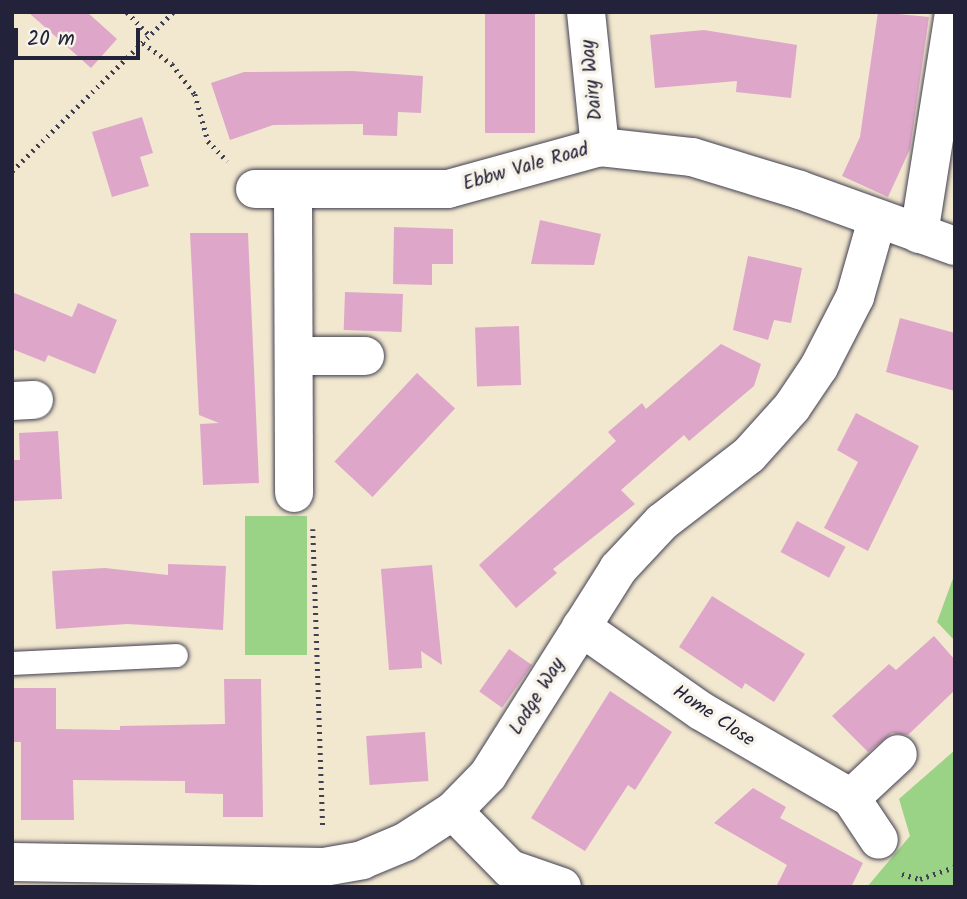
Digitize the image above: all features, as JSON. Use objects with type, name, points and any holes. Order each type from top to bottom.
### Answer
[{"type":"street","name":"Dairy Way","points":[[586,12],[600,147]]},
{"type":"street","points":[[919,234],[954,12]]},
{"type":"street","name":"Ebbw Vale Road","points":[[255,189],[448,189],[600,147],[692,157],[800,190],[955,246]]},
{"type":"street","points":[[293,190],[294,493]]},
{"type":"street","name":"Lodge Way","points":[[12,862],[324,867],[362,860],[405,842],[453,811],[488,775],[618,569],[662,522],[749,455],[792,407],[819,367],[855,297],[877,220]]},
{"type":"street","points":[[294,356],[365,356]]},
{"type":"street","name":"Home Close","points":[[582,627],[701,711],[851,797],[879,840]]},
{"type":"street","points":[[851,797],[898,754]]},
{"type":"street","points":[[453,811],[510,869],[562,887]]},
{"type":"lane","points":[[12,663],[176,655]]},
{"type":"path","points":[[127,12],[150,36]]},
{"type":"path","points":[[12,171],[173,12]]},
{"type":"path","points":[[143,43],[172,64],[195,94],[208,141],[255,189]]},
{"type":"path","points":[[294,493],[312,513],[324,867]]},
{"type":"green space","points":[[245,516],[307,516],[307,655],[245,655]]},
{"type":"green space","points":[[955,573],[955,641],[937,622]]},
{"type":"green space","points":[[955,750],[955,887],[867,887],[910,836],[899,799]]},
{"type":"building","points":[[28,12],[87,12],[117,39],[91,68]]},
{"type":"building","points":[[485,12],[535,12],[535,133],[485,133]]},
{"type":"building","points":[[878,12],[929,17],[910,149],[888,197],[842,176],[860,137]]},
{"type":"building","points":[[704,30],[797,45],[791,98],[736,92],[737,81],[655,88],[650,35]]},
{"type":"building","points":[[352,71],[423,76],[421,113],[398,112],[397,136],[363,135],[363,124],[273,125],[230,140],[211,83],[244,72]]},
{"type":"building","points":[[142,117],[153,153],[140,157],[149,186],[112,197],[92,132]]},
{"type":"building","points":[[540,220],[601,234],[594,265],[531,264]]},
{"type":"building","points":[[394,227],[453,229],[453,264],[432,264],[432,285],[393,284]]},
{"type":"building","points":[[190,233],[248,233],[259,483],[203,485],[200,424],[219,423],[199,415]]},
{"type":"building","points":[[748,256],[802,268],[791,323],[774,320],[768,340],[733,330]]},
{"type":"building","points":[[12,292],[72,317],[78,303],[117,320],[95,374],[48,355],[45,362],[12,349]]},
{"type":"building","points":[[345,292],[403,294],[402,332],[344,330]]},
{"type":"building","points":[[900,318],[955,333],[955,391],[886,372]]},
{"type":"building","points":[[519,326],[521,385],[477,386],[475,328]]},
{"type":"building","points":[[721,344],[761,364],[754,386],[689,441],[684,435],[621,490],[635,504],[553,569],[557,573],[516,608],[479,565],[616,441],[608,432],[642,403],[646,409]]},
{"type":"building","points":[[417,373],[455,408],[373,497],[334,461]]},
{"type":"building","points":[[856,413],[919,446],[868,551],[824,528],[858,462],[837,450]]},
{"type":"building","points":[[58,431],[62,499],[13,501],[12,460],[20,460],[19,433]]},
{"type":"building","points":[[797,521],[846,547],[829,578],[781,552]]},
{"type":"building","points":[[168,564],[226,566],[223,630],[127,624],[56,629],[52,571],[105,568],[168,575]]},
{"type":"building","points":[[432,565],[442,665],[421,651],[422,668],[389,670],[381,569]]},
{"type":"building","points":[[712,596],[805,654],[774,702],[745,683],[742,689],[679,647]]},
{"type":"building","points":[[934,636],[955,660],[955,690],[908,735],[892,733],[868,752],[832,716],[889,664],[896,670]]},
{"type":"building","points":[[509,649],[532,665],[502,708],[479,692]]},
{"type":"building","points":[[224,679],[261,679],[263,817],[223,817],[223,794],[185,793],[185,781],[73,780],[74,820],[21,820],[21,742],[12,742],[12,688],[56,688],[56,729],[120,730],[120,726],[225,724]]},
{"type":"building","points":[[610,691],[672,732],[635,790],[628,785],[585,851],[531,818]]},
{"type":"building","points":[[425,732],[428,781],[370,785],[366,736]]},
{"type":"building","points":[[753,788],[786,807],[780,818],[863,863],[851,887],[776,887],[787,865],[714,823]]}]
